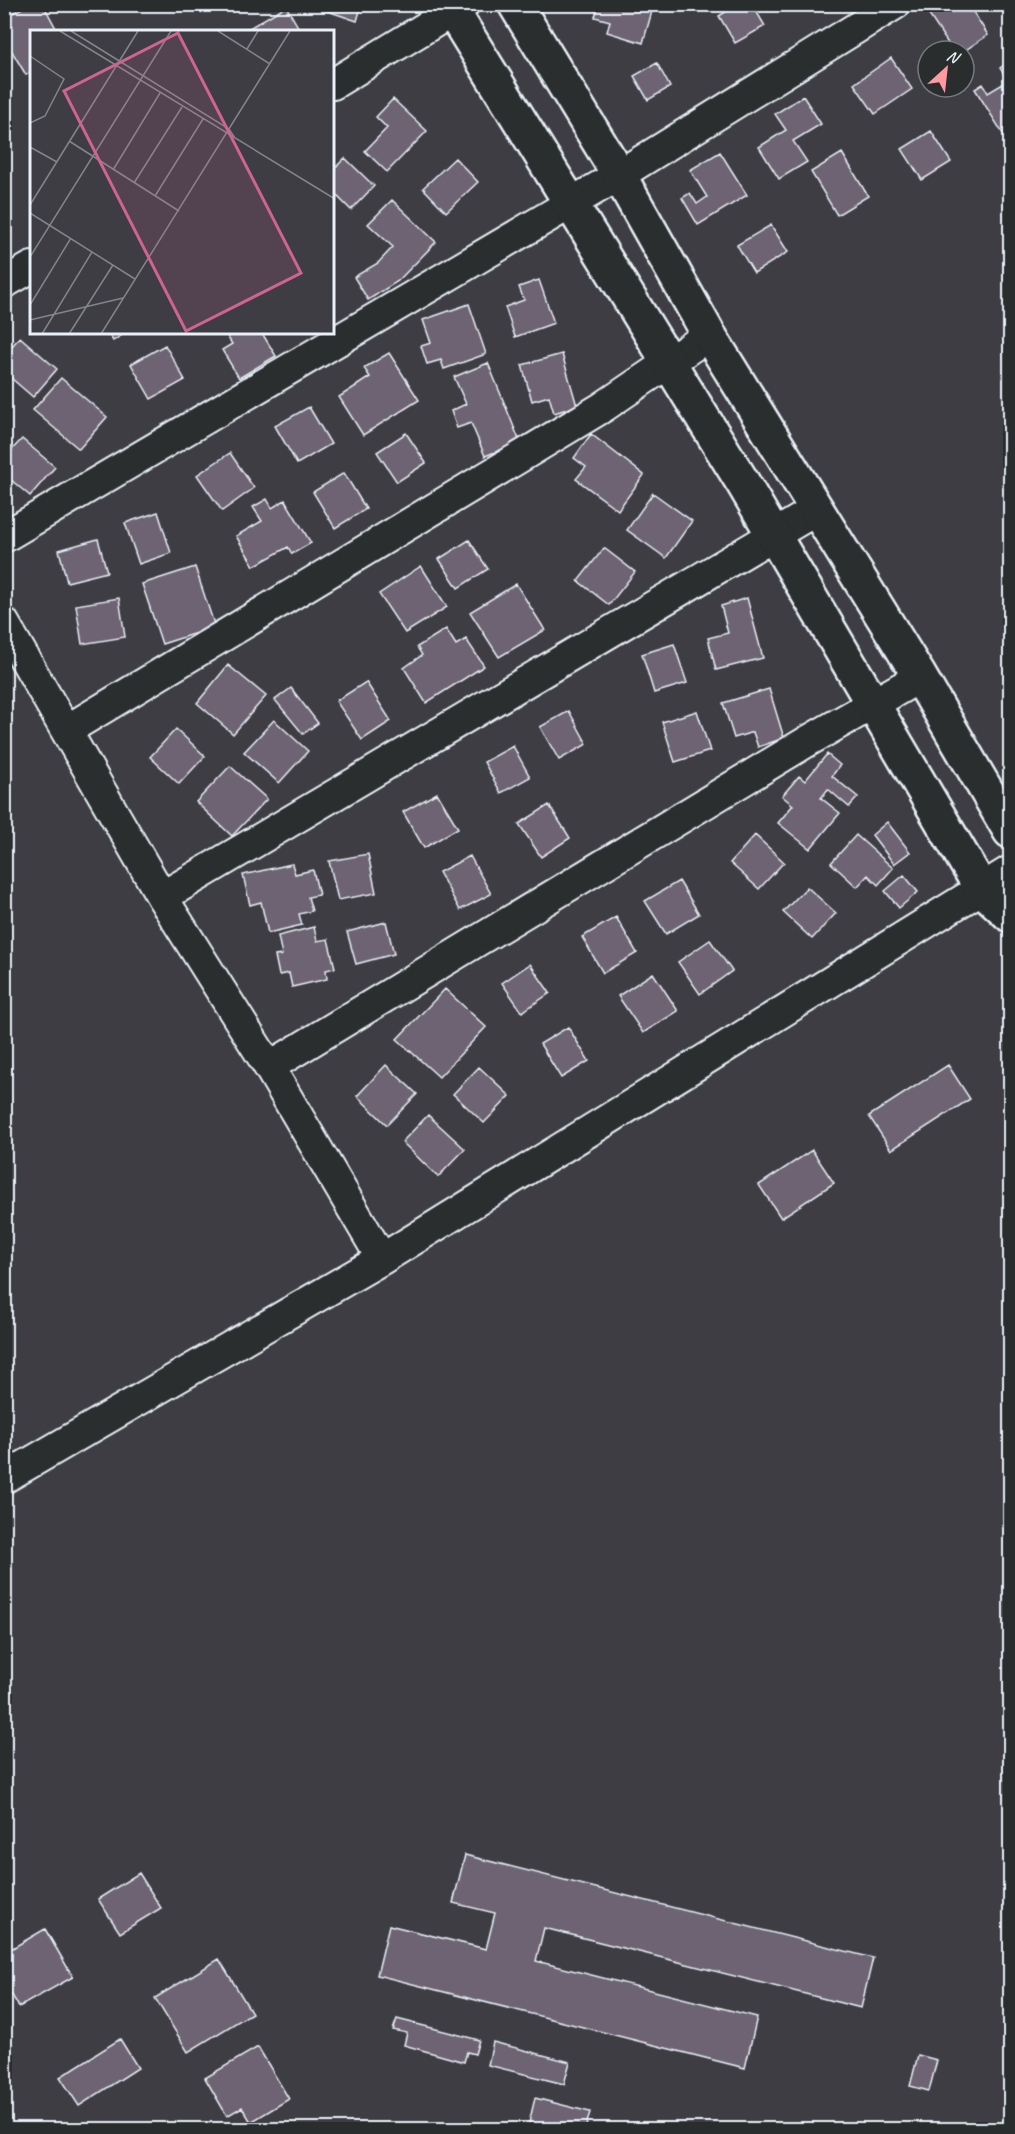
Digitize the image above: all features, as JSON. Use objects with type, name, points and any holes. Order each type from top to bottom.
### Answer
[{"type":"street","points":[[515,4],[619,175],[709,335],[920,676],[1011,831]]},
{"type":"street","points":[[4,537],[619,175],[895,4]]},
{"type":"street","points":[[334,83],[455,7],[874,703],[981,888],[1011,915]]},
{"type":"street","points":[[4,283],[30,268]]},
{"type":"street","points":[[67,730],[603,407],[709,335]]},
{"type":"street","points":[[162,897],[816,510]]},
{"type":"street","points":[[4,623],[162,897],[269,1067],[382,1259]]},
{"type":"street","points":[[269,1067],[920,676]]},
{"type":"street","points":[[4,1478],[382,1259],[1011,871]]},
{"type":"building","points":[[29,4],[43,4],[57,30],[30,30],[30,73],[26,75],[4,38],[4,18]]},
{"type":"building","points":[[307,4],[362,4],[357,21]]},
{"type":"building","points":[[599,4],[654,4],[643,43],[607,32],[610,21],[595,17]]},
{"type":"building","points":[[738,4],[752,4],[765,26],[735,43],[719,16]]},
{"type":"building","points":[[932,4],[968,4],[988,35],[976,43],[976,39],[945,39],[925,9]]},
{"type":"building","points":[[1004,4],[1010,4],[1010,15]]},
{"type":"building","points":[[286,6],[300,30],[246,30]]},
{"type":"building","points":[[891,58],[912,89],[875,114],[854,84]]},
{"type":"building","points":[[1010,61],[1010,145],[976,91],[983,84],[988,93],[1008,81],[1000,68]]},
{"type":"building","points":[[657,63],[670,87],[648,100],[634,76]]},
{"type":"building","points":[[803,96],[821,124],[793,141],[807,162],[779,179],[759,147],[786,130],[775,114]]},
{"type":"building","points":[[393,99],[427,131],[387,172],[365,151],[387,128],[376,117]]},
{"type":"building","points":[[931,131],[951,162],[922,180],[902,149]]},
{"type":"building","points":[[720,152],[747,195],[698,225],[682,198],[690,193],[697,204],[707,197],[690,170]]},
{"type":"building","points":[[842,153],[868,196],[837,215],[811,172]]},
{"type":"building","points":[[345,158],[374,186],[351,210],[335,194],[334,196],[334,169]]},
{"type":"building","points":[[455,158],[478,182],[446,212],[423,188]]},
{"type":"building","points":[[392,200],[436,242],[398,281],[368,300],[354,277],[378,263],[393,247],[368,224]]},
{"type":"building","points":[[771,225],[788,252],[754,273],[737,245]]},
{"type":"building","points":[[539,280],[554,323],[515,337],[505,307],[524,300],[519,287]]},
{"type":"building","points":[[469,304],[486,354],[444,369],[441,360],[427,364],[421,346],[431,343],[423,320]]},
{"type":"building","points":[[109,334],[124,334],[113,341]]},
{"type":"building","points":[[226,334],[263,334],[276,356],[239,378],[222,350],[232,344]]},
{"type":"building","points":[[20,337],[57,369],[33,397],[4,372],[4,355]]},
{"type":"building","points":[[165,345],[185,380],[151,399],[131,364]]},
{"type":"building","points":[[389,353],[419,400],[363,435],[339,397],[370,377],[364,368]]},
{"type":"building","points":[[562,354],[577,406],[554,413],[549,396],[532,401],[522,365]]},
{"type":"building","points":[[488,363],[520,442],[485,456],[471,423],[457,428],[451,411],[466,404],[454,377]]},
{"type":"building","points":[[61,378],[107,417],[79,449],[33,410]]},
{"type":"building","points":[[309,407],[331,444],[297,464],[275,426]]},
{"type":"building","points":[[406,433],[426,463],[397,482],[377,452]]},
{"type":"building","points":[[591,434],[644,475],[618,510],[576,479],[586,467],[574,458]]},
{"type":"building","points":[[22,439],[55,467],[30,496],[4,474],[4,458]]},
{"type":"building","points":[[230,453],[254,488],[222,511],[197,475]]},
{"type":"building","points":[[344,473],[366,509],[335,528],[313,492]]},
{"type":"building","points":[[653,493],[692,521],[666,558],[627,530]]},
{"type":"building","points":[[267,499],[272,508],[285,500],[311,543],[292,554],[288,547],[254,566],[236,536],[262,521],[253,507]]},
{"type":"building","points":[[158,512],[171,553],[139,564],[125,523]]},
{"type":"building","points":[[98,539],[107,572],[67,582],[59,550]]},
{"type":"building","points":[[469,540],[488,569],[458,588],[439,559]]},
{"type":"building","points":[[604,548],[635,572],[609,605],[578,581]]},
{"type":"building","points":[[421,566],[447,607],[405,633],[379,594]]},
{"type":"building","points":[[195,567],[215,627],[162,644],[142,584]]},
{"type":"building","points":[[516,584],[545,630],[499,657],[470,612]]},
{"type":"building","points":[[119,598],[125,637],[82,644],[76,605]]},
{"type":"building","points":[[747,598],[763,658],[716,670],[708,638],[728,633],[721,606]]},
{"type":"building","points":[[446,629],[456,645],[466,639],[484,666],[426,703],[404,668],[422,655],[417,647]]},
{"type":"building","points":[[674,644],[687,683],[654,693],[642,654]]},
{"type":"building","points":[[228,665],[266,696],[233,734],[197,703]]},
{"type":"building","points":[[366,682],[391,721],[362,740],[336,701]]},
{"type":"building","points":[[291,688],[318,723],[303,734],[275,700]]},
{"type":"building","points":[[769,689],[784,738],[758,747],[753,732],[734,738],[723,703]]},
{"type":"building","points":[[569,711],[587,744],[559,760],[540,727]]},
{"type":"building","points":[[697,711],[710,751],[675,762],[662,722]]},
{"type":"building","points":[[274,720],[308,751],[279,783],[244,752]]},
{"type":"building","points":[[176,729],[205,756],[179,784],[150,757]]},
{"type":"building","points":[[513,746],[530,777],[501,793],[484,762]]},
{"type":"building","points":[[827,754],[840,765],[832,776],[858,797],[849,807],[828,789],[821,798],[840,813],[810,849],[778,823],[793,805],[782,796],[799,776],[805,781]]},
{"type":"building","points":[[230,766],[267,799],[232,836],[196,802]]},
{"type":"building","points":[[437,793],[458,828],[424,848],[403,812]]},
{"type":"building","points":[[549,805],[570,838],[541,857],[519,824]]},
{"type":"building","points":[[887,822],[910,852],[894,864],[872,835]]},
{"type":"building","points":[[755,835],[784,862],[759,889],[730,863]]},
{"type":"building","points":[[856,835],[893,868],[878,885],[868,875],[857,887],[831,863]]},
{"type":"building","points":[[368,854],[376,893],[338,900],[329,861]]},
{"type":"building","points":[[470,856],[491,894],[460,910],[439,872]]},
{"type":"building","points":[[292,864],[295,874],[313,870],[319,895],[308,897],[312,911],[299,914],[302,925],[268,933],[261,902],[250,905],[243,875]]},
{"type":"building","points":[[904,875],[918,892],[899,908],[885,891]]},
{"type":"building","points":[[679,881],[699,914],[666,934],[645,901]]},
{"type":"building","points":[[807,887],[836,913],[812,939],[783,912]]},
{"type":"building","points":[[616,917],[637,953],[603,973],[582,937]]},
{"type":"building","points":[[386,922],[394,954],[356,964],[347,932]]},
{"type":"building","points":[[314,927],[317,941],[328,939],[335,968],[326,970],[327,979],[292,987],[289,973],[279,975],[275,956],[282,955],[278,936]]},
{"type":"building","points":[[710,940],[732,971],[700,994],[678,962]]},
{"type":"building","points":[[530,964],[550,993],[522,1012],[502,983]]},
{"type":"building","points":[[653,973],[678,1011],[643,1033],[618,996]]},
{"type":"building","points":[[445,989],[486,1027],[439,1077],[397,1039]]},
{"type":"building","points":[[568,1027],[589,1061],[561,1078],[540,1044]]},
{"type":"building","points":[[386,1065],[417,1094],[387,1125],[357,1096]]},
{"type":"building","points":[[948,1065],[970,1099],[891,1150],[869,1116]]},
{"type":"building","points":[[479,1067],[510,1096],[484,1123],[453,1094]]},
{"type":"building","points":[[428,1115],[465,1149],[438,1177],[402,1142]]},
{"type":"building","points":[[812,1150],[834,1183],[781,1218],[759,1185]]},
{"type":"building","points":[[465,1855],[873,1958],[861,2008],[544,1928],[536,1961],[757,2017],[745,2068],[377,1975],[389,1925],[486,1949],[495,1913],[453,1903]]},
{"type":"building","points":[[139,1873],[161,1908],[120,1933],[98,1899]]},
{"type":"building","points":[[45,1929],[73,1977],[19,2007],[4,1982],[4,1953]]},
{"type":"building","points":[[219,1959],[252,2013],[188,2052],[155,1998]]},
{"type":"building","points":[[397,2019],[479,2040],[475,2054],[467,2052],[464,2062],[404,2045],[407,2033],[393,2030]]},
{"type":"building","points":[[120,2039],[138,2068],[79,2106],[60,2077]]},
{"type":"building","points":[[493,2042],[570,2062],[564,2084],[488,2065]]},
{"type":"building","points":[[258,2047],[289,2099],[251,2122],[242,2107],[227,2116],[205,2078]]},
{"type":"building","points":[[918,2055],[937,2060],[929,2091],[910,2086]]},
{"type":"building","points":[[535,2098],[590,2112],[585,2130],[554,2130],[529,2123]]},
{"type":"building","points":[[279,2124],[283,2130],[270,2130]]}]
